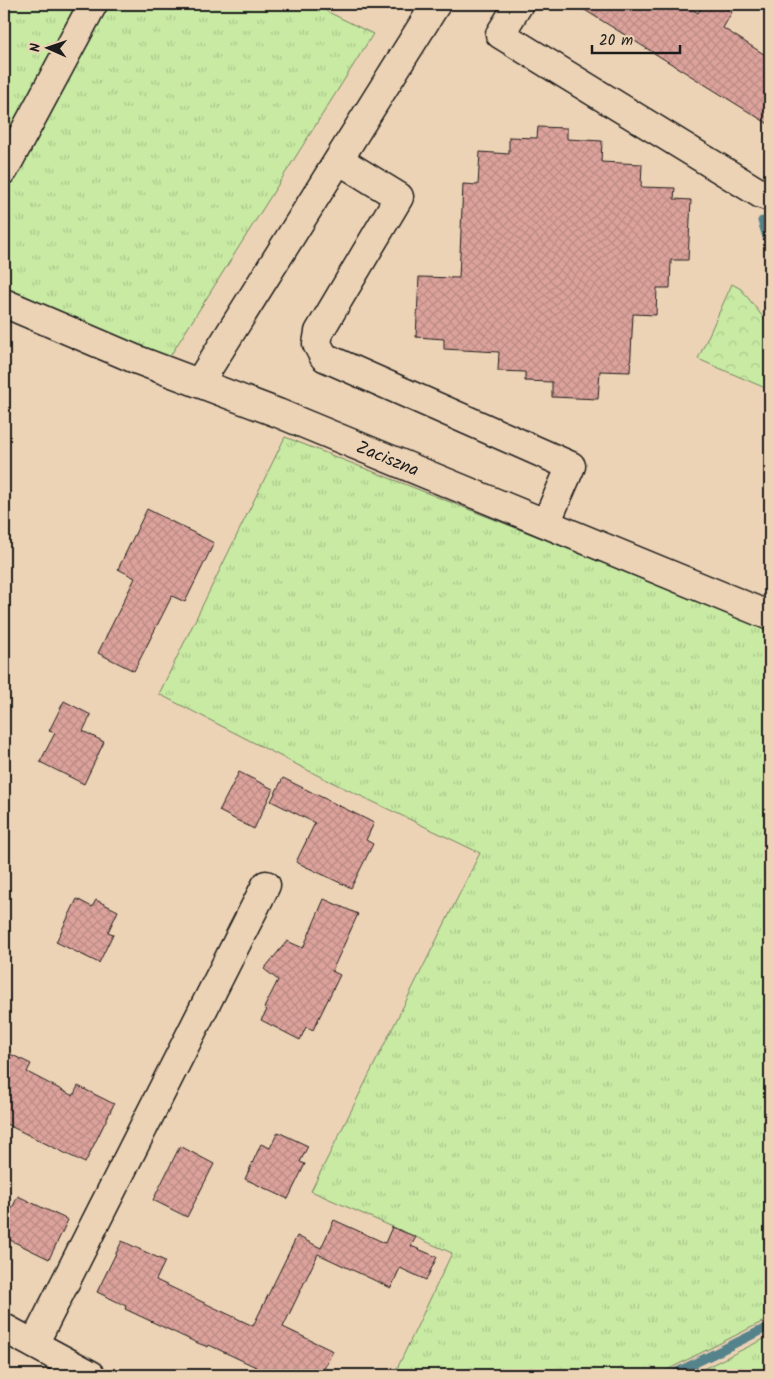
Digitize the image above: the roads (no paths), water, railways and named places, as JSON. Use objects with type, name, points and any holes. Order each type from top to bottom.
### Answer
[{"type":"street","points":[[4,170],[92,4]]},
{"type":"street","points":[[200,383],[436,4]]},
{"type":"street","points":[[519,4],[500,34],[761,194],[770,197]]},
{"type":"street","points":[[339,160],[399,197],[319,332],[318,344],[324,357],[571,466],[546,523]]},
{"type":"street","name":"Zaciszna","points":[[4,303],[135,359],[278,414],[770,616]]},
{"type":"street","points":[[34,1344],[266,885]]},
{"type":"street","points":[[4,1328],[90,1375]]},
{"type":"waterway","points":[[762,221],[770,247]]},
{"type":"waterway","points":[[671,1375],[770,1326]]}]
